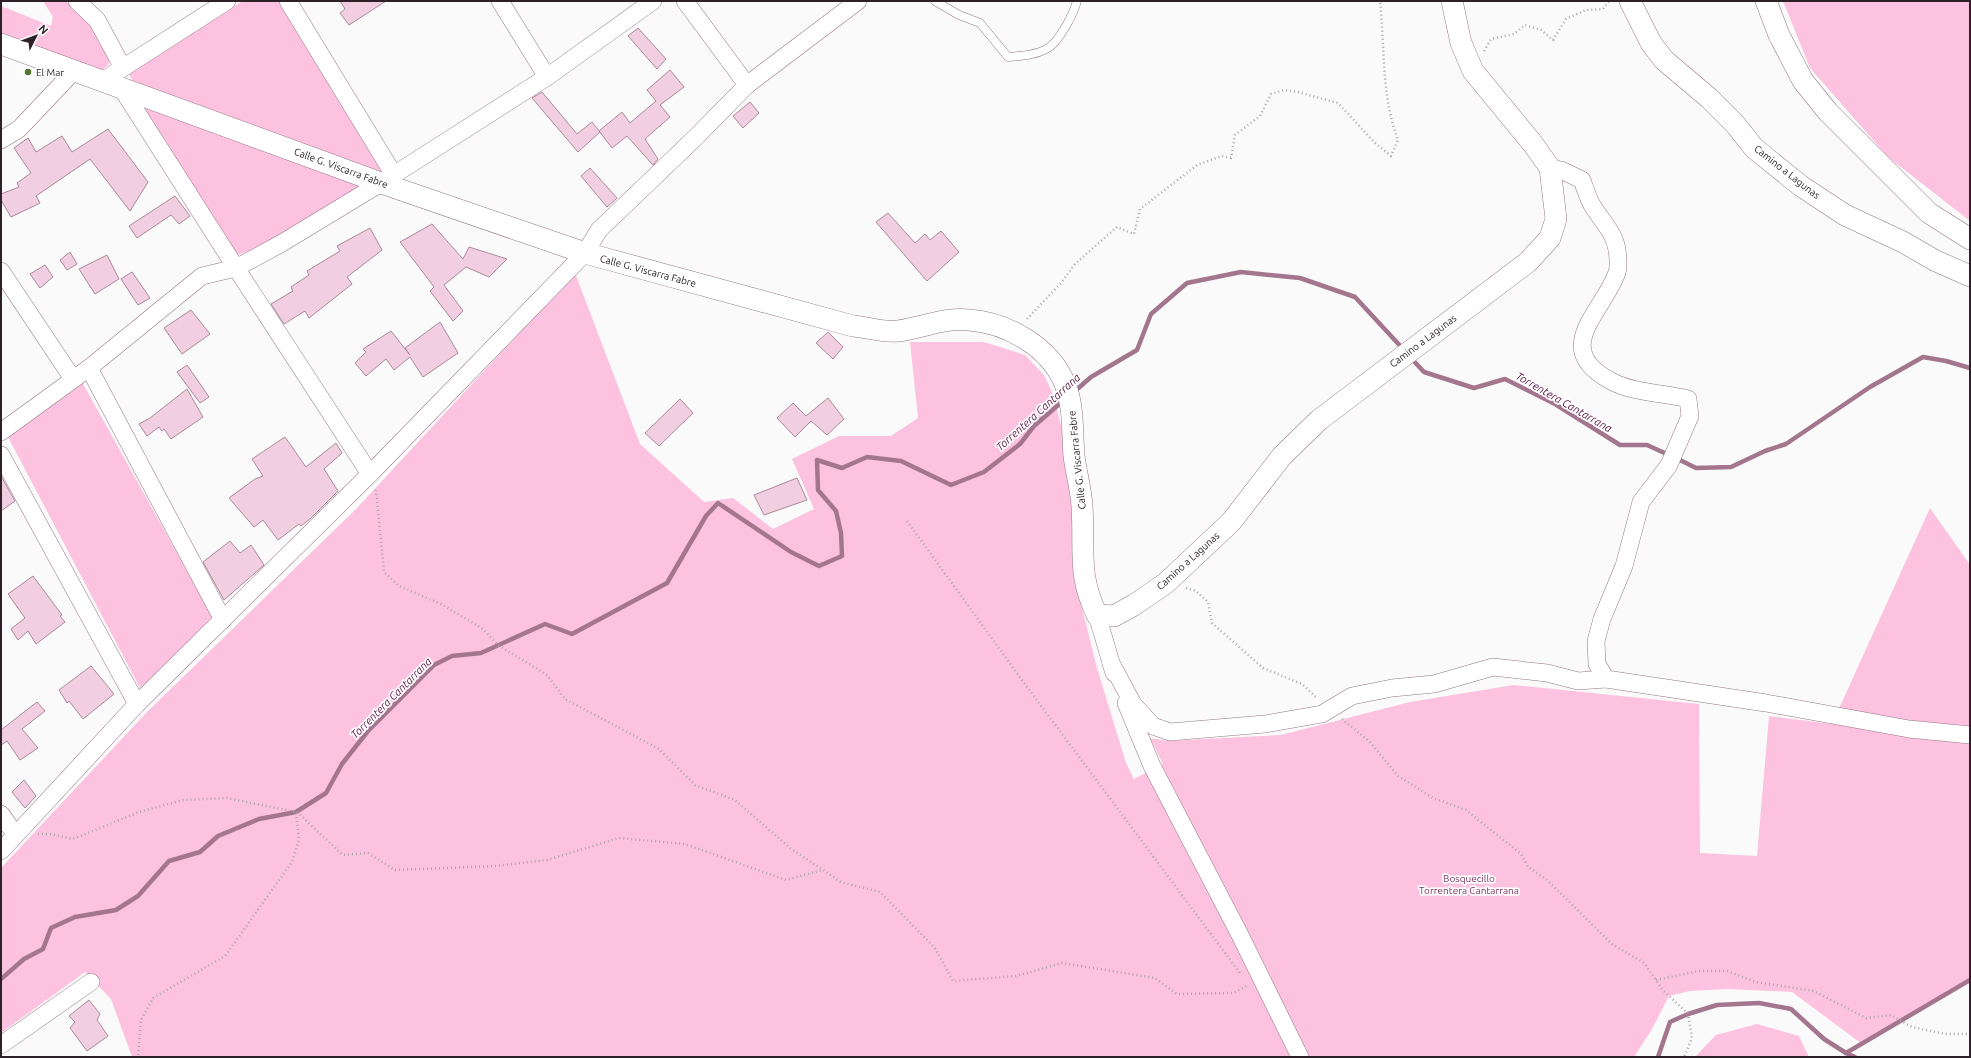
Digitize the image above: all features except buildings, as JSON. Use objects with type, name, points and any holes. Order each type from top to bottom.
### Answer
[{"type":"street","points":[[77,1],[97,20],[123,68]]},
{"type":"street","points":[[101,82],[227,1]]},
{"type":"street","points":[[288,1],[388,179]]},
{"type":"street","points":[[500,1],[547,77]]},
{"type":"street","points":[[1,432],[89,368],[202,276],[236,268],[282,243],[388,179],[547,77],[653,1]]},
{"type":"street","points":[[685,1],[747,85]]},
{"type":"street","points":[[1,851],[15,834],[137,704],[370,474],[584,253],[599,230],[696,137],[747,85],[858,1]]},
{"type":"street","name":"Camino a Lagunas","points":[[1097,615],[1114,616],[1134,605],[1166,583],[1231,522],[1282,456],[1319,420],[1528,262],[1550,238],[1556,219],[1550,168],[1533,144],[1473,71],[1460,43],[1452,1]]},
{"type":"street","name":"Camino a Lagunas","points":[[1630,1],[1651,43],[1664,60],[1709,98],[1735,124],[1754,148],[1801,186],[1845,215],[1903,242],[1936,261],[1970,276]]},
{"type":"street","points":[[1766,1],[1779,36],[1803,81],[1828,112],[1929,214],[1970,239]]},
{"type":"street","name":"Calle G. Viscarra Fabre","points":[[1,44],[101,82],[388,179],[584,253],[853,326],[896,331],[968,319],[996,325],[1014,332],[1037,347],[1058,369],[1066,385],[1071,406],[1074,456],[1082,506],[1083,569],[1089,598],[1097,615]]},
{"type":"street","points":[[1,140],[19,129],[74,72]]},
{"type":"street","points":[[122,89],[370,474]]},
{"type":"street","points":[[1550,168],[1561,170],[1582,180],[1592,205],[1609,229],[1617,249],[1617,274],[1586,330],[1582,346],[1586,363],[1611,381],[1641,391],[1667,394],[1688,399],[1690,416],[1669,465],[1641,502],[1624,566],[1602,619],[1596,641],[1597,664],[1606,679]]},
{"type":"street","points":[[1,271],[73,379]]},
{"type":"street","points":[[89,368],[223,620]]},
{"type":"street","points":[[1,455],[137,704]]},
{"type":"street","points":[[1097,615],[1111,663],[1152,766],[1236,928],[1300,1057]]},
{"type":"street","points":[[1111,663],[1133,704],[1152,726],[1170,732],[1265,724],[1322,714],[1352,696],[1392,688],[1434,684],[1493,667],[1547,673],[1578,681],[1606,679],[1766,703],[1909,729],[1970,734]]},
{"type":"street","points":[[1,814],[15,834]]},
{"type":"street","points":[[1,1045],[91,982]]},
{"type":"lane","points":[[935,1],[959,15],[980,23],[1008,57],[1025,56],[1048,48],[1073,14],[1078,1]]},
{"type":"path","points":[[1014,332],[1061,283],[1075,264],[1117,226],[1134,234],[1140,209],[1197,165],[1222,156],[1230,158],[1235,135],[1260,116],[1271,94],[1284,90],[1298,92],[1338,103],[1375,144],[1391,156],[1398,140],[1392,124],[1387,96],[1380,1]]},
{"type":"path","points":[[1473,71],[1491,39],[1514,34],[1525,25],[1541,30],[1553,40],[1566,19],[1586,10],[1603,9],[1609,1]]},
{"type":"path","points":[[370,474],[376,489],[384,572],[399,586],[441,604],[483,629],[498,645],[547,675],[565,699],[659,749],[695,785],[735,800],[790,848],[822,870],[841,882],[880,892],[935,948],[953,981],[1016,976],[1062,963],[1155,978],[1177,994],[1233,993],[1249,986],[1027,687],[907,521]]},
{"type":"path","points":[[1166,583],[1196,590],[1208,602],[1212,623],[1263,668],[1302,684],[1330,710],[1370,742],[1398,776],[1433,798],[1466,810],[1521,854],[1528,867],[1546,879],[1612,944],[1644,963],[1662,990],[1688,1014],[1692,1038],[1684,1057]]},
{"type":"path","points":[[15,834],[51,834],[73,839],[139,812],[183,800],[227,798],[296,812],[343,855],[368,853],[395,870],[494,866],[547,860],[619,838],[685,844],[786,880],[822,870]]},
{"type":"path","points":[[138,1057],[141,1020],[153,998],[225,956],[292,862],[299,840],[296,812]]},
{"type":"path","points":[[1656,980],[1699,971],[1727,971],[1756,982],[1814,991],[1866,1018],[1891,1015],[1912,1027],[1945,1034],[1970,1034]]},
{"type":"green space","points":[[43,1],[66,1],[80,14],[100,37],[108,55],[109,64],[101,71],[1,35],[1,6],[51,26],[53,17]]},
{"type":"green space","points":[[243,1],[278,1],[382,172],[133,81],[126,70]]},
{"type":"green space","points":[[1783,1],[1970,1],[1970,221],[1888,157],[1810,68]]},
{"type":"green space","points":[[138,103],[365,186],[285,239],[237,255]]},
{"type":"green space","name":"Bosquecillo Torrentera Cantarrana","points":[[575,273],[640,444],[704,502],[733,498],[773,529],[814,509],[792,459],[839,436],[891,436],[918,418],[910,342],[984,342],[1025,355],[1044,375],[1053,394],[1079,497],[1078,592],[1097,668],[1126,763],[1134,779],[1163,764],[1150,738],[1168,741],[1281,735],[1410,702],[1514,685],[1699,704],[1700,853],[1757,856],[1769,716],[1832,724],[1930,508],[1970,565],[1970,980],[1862,1044],[1792,992],[1728,989],[1690,991],[1669,996],[1652,1029],[1634,1057],[132,1057],[111,999],[85,972],[1,1033],[1,868],[147,712],[356,509]]},
{"type":"green space","points":[[82,382],[213,618],[140,688],[8,437]]},
{"type":"green space","points":[[1757,1024],[1799,1036],[1809,1057],[1695,1057],[1716,1035]]},
{"type":"waterway","name":"Torrentera Cantarrana","points":[[1074,392],[1091,377],[1137,350],[1151,314],[1187,283],[1241,272],[1300,278],[1355,297],[1404,350]]},
{"type":"waterway","name":"Torrentera Cantarrana","points":[[1410,357],[1424,372],[1474,388],[1505,379],[1555,404],[1620,445],[1647,445],[1669,455]]},
{"type":"waterway","name":"Torrentera Cantarrana","points":[[1676,458],[1696,468],[1731,467],[1765,451],[1786,444],[1870,387],[1923,357],[1946,361],[1970,368]]},
{"type":"waterway","name":"Torrentera Cantarrana","points":[[1,979],[24,959],[43,949],[51,928],[75,917],[116,910],[138,896],[169,861],[200,852],[218,836],[259,819],[296,812],[326,793],[342,764],[368,731],[434,665],[452,656],[481,653],[545,624],[572,634],[667,583],[706,516],[718,503],[791,552],[819,566],[842,556],[841,533],[836,511],[818,490],[817,460],[842,468],[867,457],[901,461],[951,485],[984,472],[1020,444],[1034,426],[1064,400]]},
{"type":"waterway","points":[[1846,1053],[1970,980]]},
{"type":"waterway","points":[[1658,1057],[1670,1022],[1688,1014],[1717,1005],[1759,1003],[1791,1009],[1824,1039],[1855,1057]]},
{"type":"place","name":"El Mar","points":[[28,72]]}]
